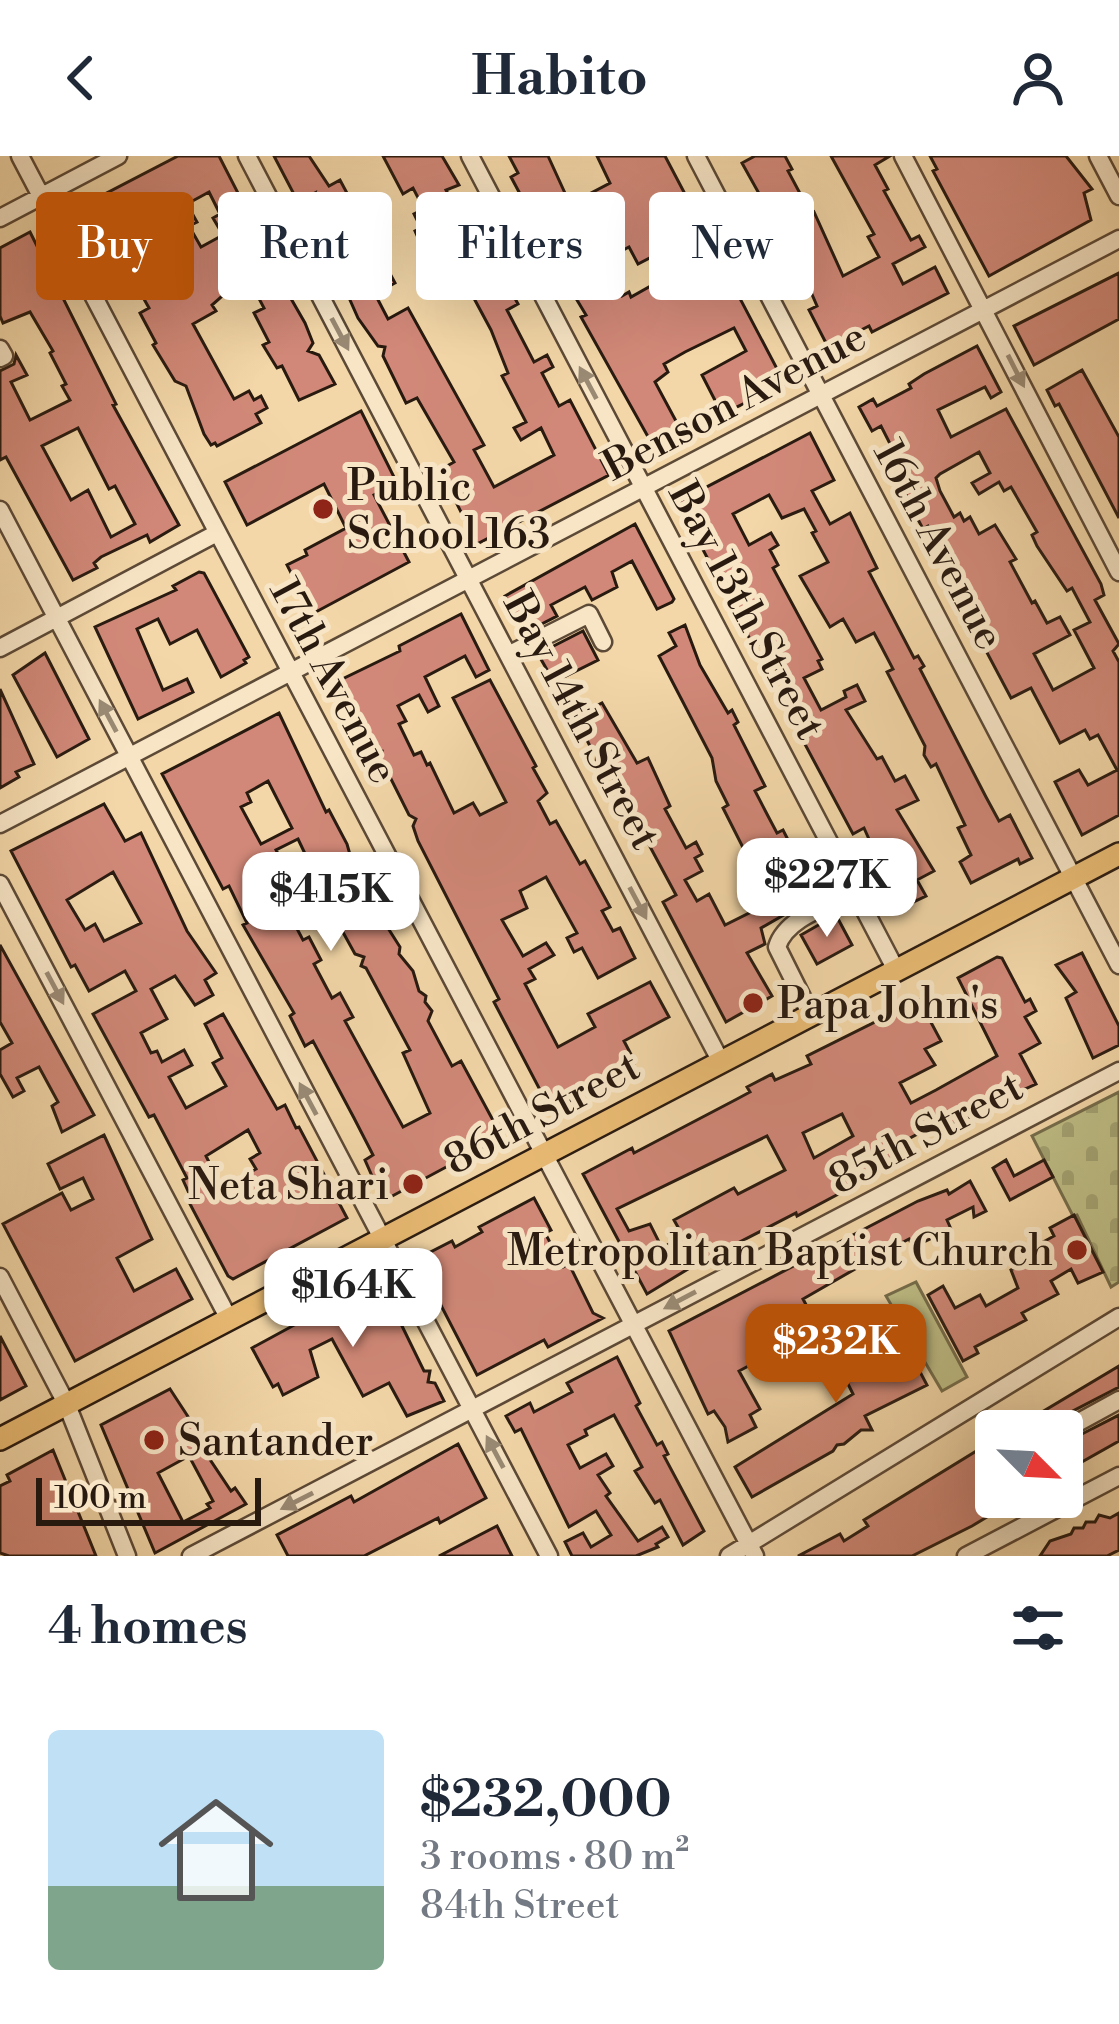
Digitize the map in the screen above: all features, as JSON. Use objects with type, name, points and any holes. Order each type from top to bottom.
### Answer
[{"type":"main road","name":"86th Street","points":[[0,1439],[1119,854]]},
{"type":"street","name":"17th Avenue","points":[[20,156],[39,192]]},
{"type":"street","points":[[49,192],[118,156]]},
{"type":"street","name":"Bay 14th Street","points":[[247,156],[721,1062]]},
{"type":"street","name":"Bay 13th Street","points":[[470,156],[896,970]]},
{"type":"street","name":"16th Avenue","points":[[696,156],[1119,965]]},
{"type":"street","points":[[903,156],[1119,572]]},
{"type":"street","points":[[1099,156],[1119,196]]},
{"type":"street","points":[[0,218],[36,199]]},
{"type":"street","name":"Benson Avenue","points":[[0,824],[1119,239]]},
{"type":"street","name":"17th Avenue","points":[[95,300],[752,1550]]},
{"type":"street","points":[[0,349],[4,356],[0,358]]},
{"type":"street","points":[[0,510],[549,1556]]},
{"type":"street","points":[[0,648],[217,533]]},
{"type":"street","points":[[508,655],[589,614],[603,642]]},
{"type":"street","points":[[0,884],[230,1319]]},
{"type":"street","points":[[812,1015],[777,947],[790,925],[855,893]]},
{"type":"street","name":"85th Street","points":[[191,1556],[1119,1071]]},
{"type":"street","points":[[0,1277],[67,1405],[128,1556]]},
{"type":"street","points":[[729,1556],[752,1550],[1119,1317]]},
{"type":"street","points":[[1083,1419],[1119,1400]]},
{"type":"street","points":[[965,1556],[1119,1476]]},
{"type":"green space","points":[[1119,1092],[1119,1282],[1111,1287],[1032,1136]]},
{"type":"green space","points":[[916,1282],[967,1377],[942,1391],[886,1296]]},
{"type":"building","points":[[178,156],[219,156],[237,192],[218,192],[218,210],[209,192],[194,200],[194,192],[109,192]]},
{"type":"building","points":[[274,156],[309,156],[329,186],[340,180],[346,192],[293,192]]},
{"type":"building","points":[[383,156],[442,156],[459,185],[416,194],[413,188],[403,194]]},
{"type":"building","points":[[509,156],[548,156],[564,192],[519,192],[511,177],[518,173]]},
{"type":"building","points":[[597,156],[665,156],[684,192],[649,192],[649,258],[638,264],[629,247],[625,249],[625,192],[593,192],[610,183]]},
{"type":"building","points":[[755,156],[785,156],[799,192],[758,192],[742,163]]},
{"type":"building","points":[[831,156],[890,156],[875,165],[888,189],[884,191],[911,240],[919,236],[925,247],[893,264],[903,284],[935,267],[948,293],[872,332],[869,326],[828,347],[809,310],[817,306],[814,212],[843,276],[879,257],[868,237],[874,234]]},
{"type":"building","points":[[930,156],[1066,156],[1092,189],[1084,193],[1091,220],[989,276],[933,171],[937,169]]},
{"type":"building","points":[[30,232],[36,244],[36,300],[64,300],[113,405],[179,525],[150,542],[147,535],[101,557],[94,563],[97,568],[73,580],[6,457],[0,460],[0,371],[14,364],[16,355],[27,375],[11,382],[30,420],[70,400],[62,386],[66,384],[30,312],[3,323],[0,248]],"holes":[[[78,428],[109,489],[115,486],[135,524],[111,537],[88,490],[71,500],[42,446]]]},
{"type":"building","points":[[194,235],[201,247],[218,238],[218,300],[212,305],[216,311],[193,324],[234,399],[249,391],[254,400],[261,396],[267,408],[256,414],[261,423],[211,445],[186,386],[175,381],[153,345],[140,313],[149,308],[145,300],[194,300]]},
{"type":"building","points":[[1119,273],[1119,319],[1034,365],[1014,326]]},
{"type":"building","points":[[649,287],[649,300],[741,300],[785,384],[722,414],[702,375],[746,351],[734,328],[685,352],[664,364],[668,372],[655,382],[684,436],[656,451],[581,317],[586,315],[577,300],[625,300],[629,292],[631,297]]},
{"type":"building","points":[[260,300],[292,300],[313,343],[308,351],[319,355],[335,384],[299,400],[282,366],[277,368],[263,345],[269,342],[254,313],[264,308]]},
{"type":"building","points":[[350,300],[378,300],[388,319],[408,308],[484,445],[474,450],[494,487],[554,455],[541,428],[521,440],[514,428],[526,422],[502,376],[508,373],[475,300],[516,300],[518,304],[507,310],[534,362],[547,355],[553,367],[542,373],[559,406],[570,400],[609,475],[477,544],[440,470],[454,462],[417,398],[406,403],[383,356],[385,347],[378,346]]},
{"type":"building","points":[[977,346],[1001,392],[991,398],[985,387],[938,410],[951,437],[1006,409],[1101,584],[1104,595],[1095,600],[1119,644],[1113,651],[1119,662],[1119,815],[1082,835],[1055,782],[1079,770],[1088,785],[1117,770],[1098,735],[1090,739],[1085,730],[1060,743],[1031,688],[1011,698],[975,630],[981,627],[968,602],[963,605],[940,562],[945,559],[928,526],[923,529],[913,510],[903,487],[908,479],[881,426],[872,431],[859,407],[873,399],[877,406],[911,388],[909,384]],"holes":[[[979,452],[990,473],[972,483],[979,494],[999,482],[1004,491],[1011,487],[1037,532],[1032,535],[1037,546],[1067,591],[1072,588],[1090,622],[1074,630],[1094,668],[1053,690],[1034,654],[1070,635],[1060,617],[1047,623],[1032,603],[1010,562],[1016,559],[995,525],[979,534],[970,517],[964,521],[960,513],[954,517],[936,478]]]},
{"type":"building","points":[[1082,370],[1119,437],[1119,518],[1047,390]]},
{"type":"building","points":[[361,411],[397,483],[374,495],[409,562],[312,614],[287,565],[346,528],[324,484],[247,525],[225,482]]},
{"type":"building","points":[[810,433],[834,480],[812,491],[830,524],[850,513],[877,568],[869,572],[914,658],[918,656],[924,666],[920,669],[986,797],[999,821],[1010,815],[1032,858],[1020,864],[1018,859],[971,883],[960,862],[971,855],[958,828],[965,825],[936,764],[931,767],[924,755],[925,746],[887,672],[893,669],[874,633],[856,642],[843,619],[830,627],[800,576],[828,562],[812,533],[816,531],[804,509],[782,518],[769,495],[733,514],[749,545],[771,533],[778,545],[770,550],[778,565],[773,568],[822,659],[818,661],[822,669],[804,678],[821,710],[857,685],[865,701],[846,710],[877,759],[882,757],[895,781],[905,776],[918,800],[897,810],[934,871],[917,880],[926,896],[907,905],[886,864],[881,866],[864,828],[853,834],[784,705],[792,701],[775,667],[759,642],[753,645],[678,502]]},
{"type":"building","points":[[635,524],[672,602],[657,609],[632,561],[612,572],[617,587],[592,600],[585,587],[551,605],[557,616],[524,633],[505,596]]},
{"type":"building","points":[[204,573],[249,657],[221,677],[197,630],[170,644],[158,619],[137,629],[163,690],[187,679],[193,692],[138,719],[95,627],[176,590],[173,586]]},
{"type":"building","points":[[461,614],[489,670],[476,677],[465,656],[425,677],[439,706],[428,712],[419,695],[398,706],[406,721],[399,724],[414,755],[421,752],[430,763],[454,813],[473,803],[480,815],[506,802],[453,698],[490,680],[547,793],[538,801],[550,824],[556,821],[580,864],[585,861],[610,907],[602,911],[613,931],[620,928],[635,958],[598,978],[582,948],[574,952],[567,938],[577,933],[546,877],[520,891],[527,908],[502,920],[523,956],[546,943],[554,955],[529,969],[535,979],[525,984],[558,1047],[595,1027],[588,1014],[650,982],[669,1017],[624,1041],[635,1062],[632,1068],[551,1111],[418,841],[413,826],[416,819],[409,815],[383,763],[379,764],[382,751],[373,750],[369,740],[359,746],[328,686]]},
{"type":"building","points":[[685,625],[700,665],[728,713],[732,710],[738,722],[734,725],[765,786],[755,791],[777,833],[783,830],[806,875],[812,875],[822,893],[761,928],[765,944],[747,953],[772,996],[726,1022],[663,902],[676,895],[612,776],[607,779],[596,765],[597,749],[592,750],[575,717],[602,703],[637,763],[648,758],[670,806],[665,809],[686,848],[696,842],[702,854],[695,858],[702,871],[685,880],[697,901],[709,894],[725,925],[753,911],[745,896],[763,887],[723,808],[728,805],[716,781],[712,758],[659,656],[676,646],[669,633]]},
{"type":"building","points":[[583,631],[598,660],[554,682],[538,654]]},
{"type":"building","points":[[45,653],[89,739],[57,757],[13,675]]},
{"type":"building","points":[[0,689],[34,764],[16,772],[19,777],[0,788]]},
{"type":"building","points":[[279,713],[326,812],[329,810],[347,844],[351,858],[346,861],[364,895],[374,897],[374,906],[400,947],[399,954],[426,996],[432,1011],[428,1021],[452,1066],[461,1061],[502,1137],[383,1201],[365,1160],[373,1155],[354,1118],[313,1041],[305,1046],[290,1016],[294,1013],[243,925],[247,923],[229,886],[223,889],[162,774]],"holes":[[[268,781],[292,828],[261,844],[241,807],[251,802],[247,793]],[[298,839],[339,925],[355,954],[364,957],[361,966],[410,1050],[403,1053],[430,1113],[403,1127],[345,1021],[353,1017],[340,993],[332,998],[314,964],[321,960],[309,937],[303,940],[295,925],[285,920],[268,887],[289,875],[276,850]]]},
{"type":"building","points":[[104,804],[125,841],[141,833],[187,931],[216,973],[205,980],[213,995],[195,1005],[175,976],[151,989],[167,1019],[141,1033],[151,1053],[157,1051],[162,1062],[184,1050],[192,1065],[169,1077],[186,1108],[226,1086],[213,1063],[222,1058],[205,1024],[223,1014],[277,1109],[285,1105],[299,1127],[347,1218],[233,1279],[228,1276],[190,1204],[183,1180],[187,1178],[93,1014],[136,991],[125,971],[89,991],[75,965],[71,967],[11,851]],"holes":[[[113,872],[141,923],[104,941],[95,924],[85,930],[67,900]],[[248,1130],[260,1153],[250,1159],[256,1169],[221,1187],[206,1156]]]},
{"type":"building","points":[[836,915],[852,945],[817,964],[801,935]]},
{"type":"building","points":[[0,945],[94,1115],[62,1132],[52,1106],[58,1102],[39,1067],[17,1078],[24,1091],[13,1097],[0,1074],[0,1050],[12,1043],[0,1022]]},
{"type":"building","points":[[1082,953],[1119,1026],[1119,1045],[1093,1058],[1066,998],[1076,992],[1056,965]]},
{"type":"building","points":[[1002,958],[1025,1002],[1030,999],[1036,1011],[1025,1017],[1040,1043],[1020,1054],[1036,1084],[958,1123],[928,1135],[925,1130],[901,1143],[907,1155],[647,1294],[583,1174],[737,1099],[750,1092],[747,1087],[772,1074],[775,1080],[811,1064],[807,1056],[919,1000],[941,1041],[925,1049],[935,1065],[900,1083],[911,1103],[936,1090],[997,1056],[958,978]],"holes":[[[842,1114],[853,1136],[814,1158],[803,1133]],[[767,1136],[785,1170],[738,1194],[734,1188],[674,1220],[683,1236],[662,1248],[650,1224],[629,1231],[617,1209]]]},
{"type":"building","points":[[104,1135],[152,1239],[117,1258],[134,1291],[176,1269],[192,1299],[75,1361],[3,1224],[62,1193],[71,1210],[93,1199],[83,1178],[60,1189],[48,1164]]},
{"type":"building","points":[[1006,1160],[1014,1176],[1044,1160],[1053,1177],[1010,1200],[993,1168]]},
{"type":"building","points":[[970,1181],[986,1211],[974,1217],[973,1207],[947,1220],[951,1229],[913,1247],[909,1239],[884,1252],[888,1259],[877,1264],[869,1261],[803,1299],[810,1312],[762,1337],[771,1354],[739,1371],[760,1409],[750,1415],[756,1427],[728,1442],[714,1411],[708,1414],[669,1331],[918,1201],[947,1190],[949,1194]]},
{"type":"building","points":[[534,1198],[563,1267],[569,1264],[593,1313],[603,1318],[548,1347],[544,1340],[477,1375],[417,1259],[452,1241],[455,1247],[482,1232],[479,1227]]},
{"type":"building","points":[[1074,1215],[1103,1272],[1078,1283],[1071,1269],[1051,1281],[1058,1294],[1022,1313],[1026,1320],[975,1347],[978,1353],[963,1361],[928,1295],[943,1286],[955,1308],[980,1295],[986,1306],[1018,1288],[1011,1270],[1030,1259],[1025,1252],[1054,1236],[1050,1228]]},
{"type":"building","points":[[379,1279],[424,1371],[430,1371],[428,1382],[435,1383],[444,1401],[407,1416],[389,1383],[363,1396],[332,1339],[310,1350],[318,1377],[283,1395],[278,1384],[273,1387],[252,1348]]},
{"type":"building","points":[[887,1311],[892,1321],[884,1326],[899,1356],[909,1351],[927,1385],[865,1416],[872,1430],[861,1430],[752,1497],[735,1467],[853,1394],[845,1378],[883,1359],[870,1334],[786,1377],[779,1364]]},
{"type":"building","points":[[0,1336],[26,1386],[0,1400]]},
{"type":"building","points":[[617,1357],[640,1403],[636,1406],[657,1445],[662,1442],[668,1454],[664,1456],[704,1531],[683,1545],[660,1500],[655,1503],[635,1471],[642,1467],[614,1415],[568,1445],[580,1468],[606,1454],[613,1466],[598,1475],[610,1493],[606,1496],[638,1541],[662,1527],[668,1537],[636,1556],[572,1556],[565,1542],[583,1533],[591,1547],[611,1535],[596,1511],[569,1527],[521,1429],[515,1432],[506,1416],[530,1403],[534,1412],[572,1392],[567,1383]]},
{"type":"building","points":[[1119,1366],[1119,1387],[1075,1410],[1045,1410]]},
{"type":"building","points":[[170,1389],[198,1432],[203,1449],[231,1491],[235,1488],[246,1504],[155,1553],[101,1425]],"holes":[[[189,1456],[213,1501],[207,1504],[210,1508],[183,1522],[158,1473]]]},
{"type":"building","points":[[1119,1415],[1119,1441],[1083,1461],[1083,1433]]},
{"type":"building","points":[[458,1444],[486,1498],[364,1556],[288,1556],[277,1535],[351,1496],[354,1502]]},
{"type":"building","points":[[53,1450],[96,1556],[0,1553],[0,1486],[10,1481],[7,1475]]},
{"type":"building","points":[[975,1452],[975,1518],[985,1518],[972,1526],[912,1556],[798,1556],[840,1534],[844,1541],[868,1526],[864,1520]]},
{"type":"building","points":[[1119,1513],[1119,1550],[1107,1556],[1040,1556],[1050,1541],[1095,1522],[1099,1515],[1110,1518]]},
{"type":"building","points":[[497,1526],[512,1556],[439,1556]]},
{"type":"place","name":"Public School 163","points":[[323,509]]},
{"type":"place","name":"Papa John's","points":[[753,1003]]},
{"type":"place","name":"Neta Shari","points":[[413,1184]]},
{"type":"place","name":"Metropolitan Baptist Church","points":[[1077,1250]]},
{"type":"place","name":"Santander","points":[[154,1440]]}]
